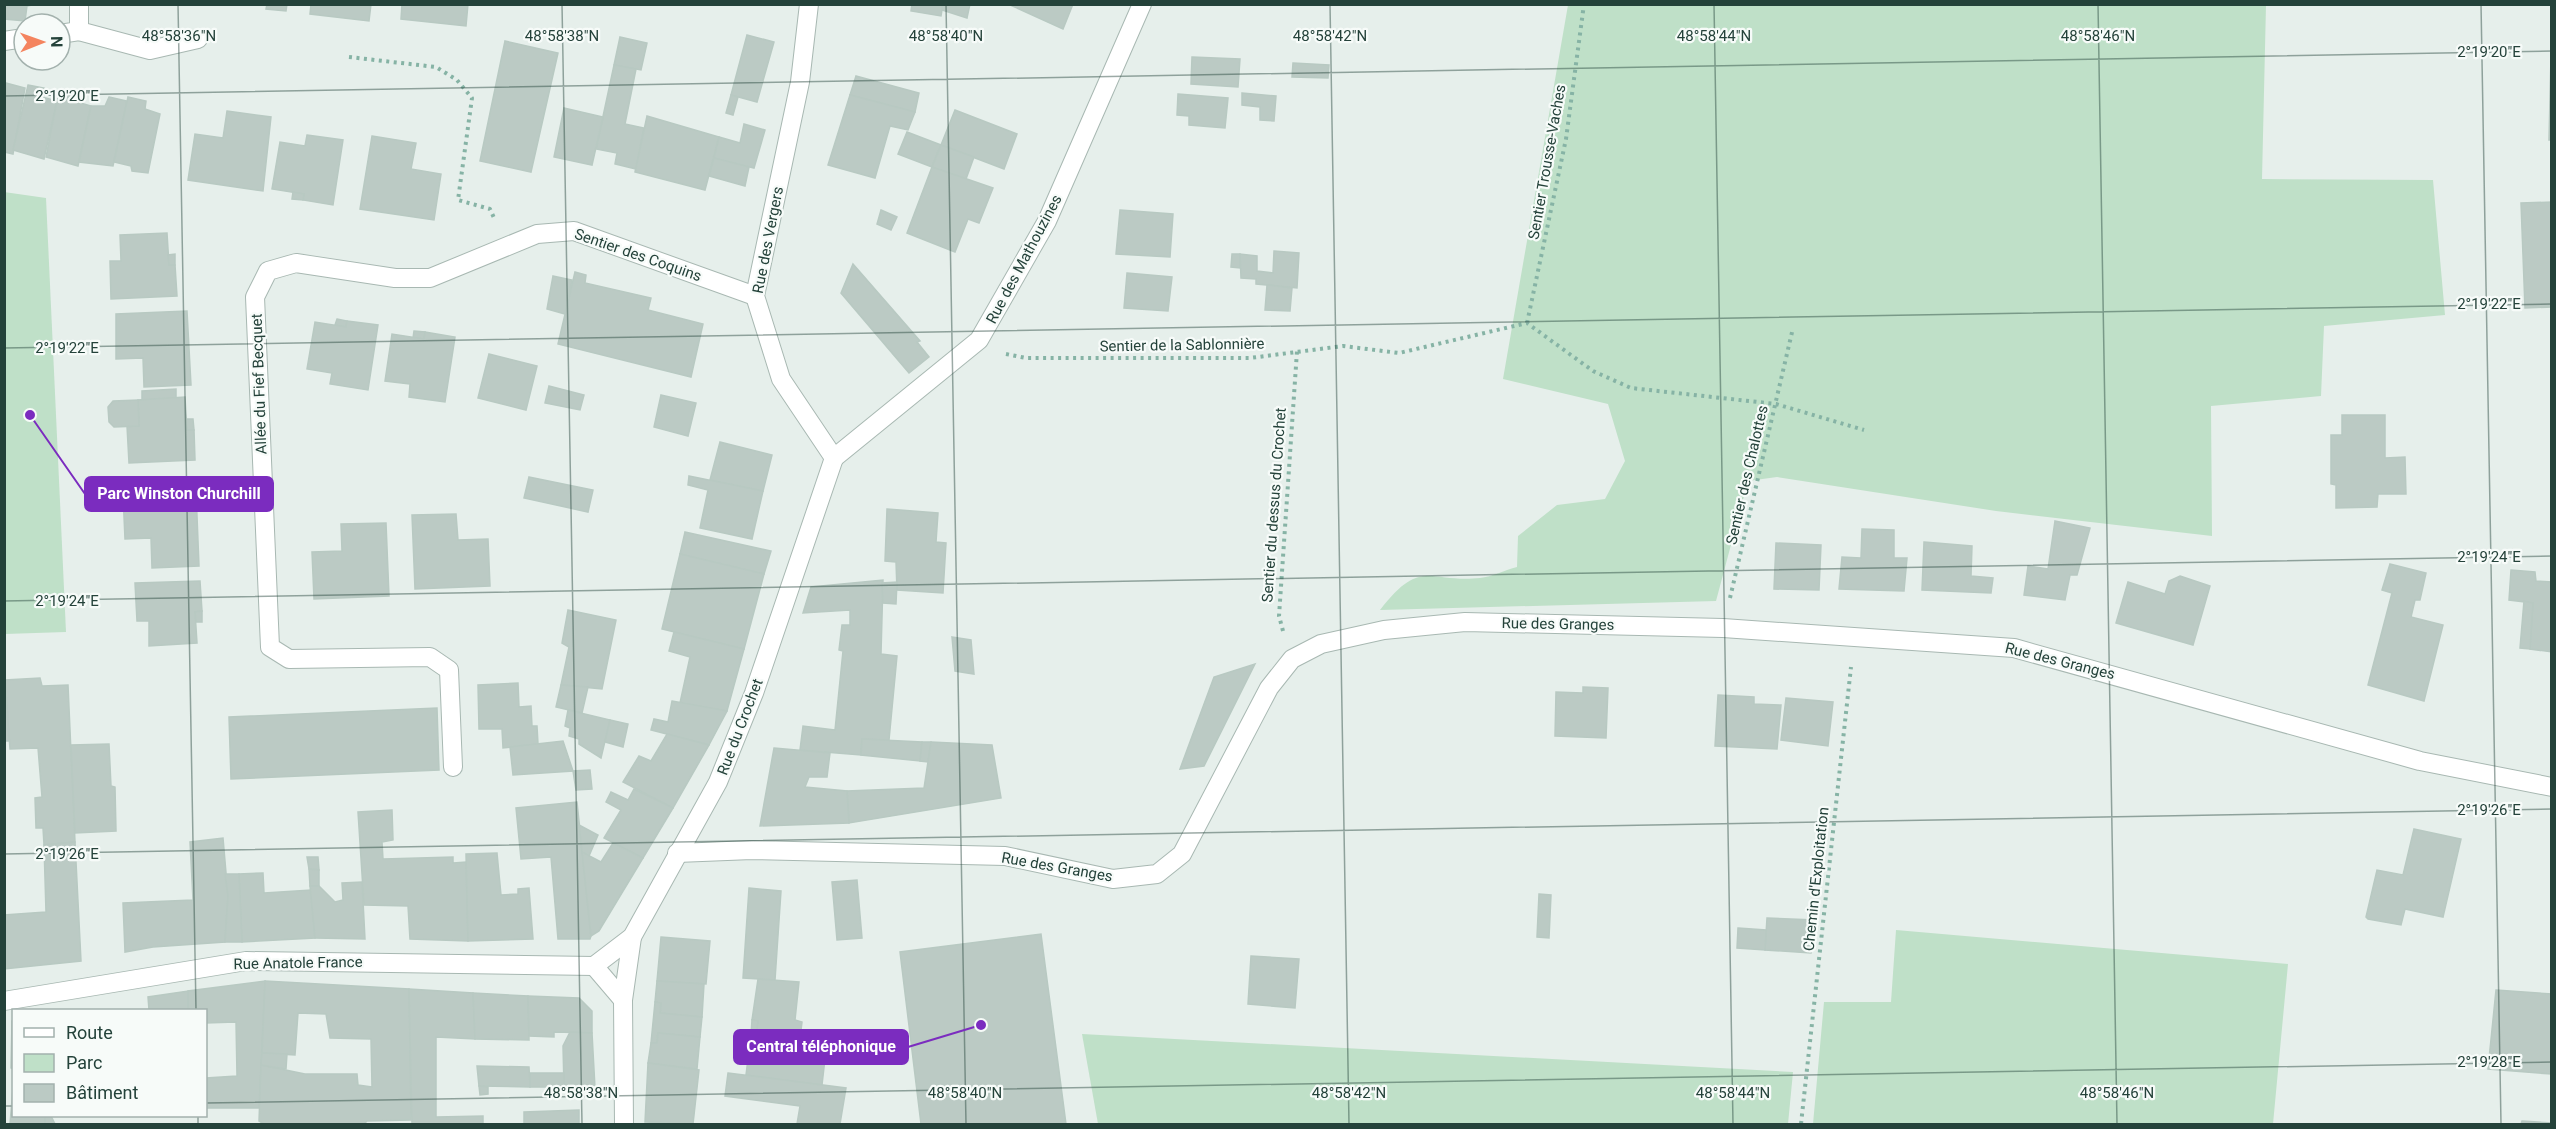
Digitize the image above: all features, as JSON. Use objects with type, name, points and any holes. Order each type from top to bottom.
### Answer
[{"type":"street","points":[[79,4],[80,31]]},
{"type":"street","name":"Rue des Vergers","points":[[809,4],[800,82],[755,296],[781,379],[834,458]]},
{"type":"street","name":"Rue des Mathouzines","points":[[834,458],[979,340],[1047,221],[1142,4]]},
{"type":"street","points":[[72,32],[80,31],[150,50],[198,39]]},
{"type":"street","name":"Sentier des Coquins","points":[[508,244],[537,234],[574,231],[755,296]]},
{"type":"street","name":"Allée du Fief Becquet","points":[[453,767],[449,670],[430,657],[289,659],[270,647],[255,297],[268,270],[296,263],[395,278],[430,278],[508,244]]},
{"type":"street","name":"Rue du Crochet","points":[[594,966],[632,937],[718,783],[750,703],[834,458]]},
{"type":"street","name":"Rue des Granges","points":[[677,853],[752,850],[1005,856],[1113,879],[1157,874],[1182,854],[1269,688],[1292,659],[1321,644],[1384,630],[1465,622],[1723,628],[2014,648],[2399,756],[2552,787]]},
{"type":"street","points":[[624,1125],[623,1000],[632,937]]},
{"type":"street","name":"Rue Anatole France","points":[[4,1001],[246,961],[594,966]]},
{"type":"street","points":[[594,966],[623,1000]]},
{"type":"path","name":"Sentier Trousse-Vaches","points":[[1527,323],[1566,139],[1584,4]]},
{"type":"path","points":[[349,57],[436,68],[457,80],[472,98],[458,200],[490,209],[508,244]]},
{"type":"path","name":"Sentier de la Sablonnière","points":[[979,340],[1000,352],[1026,358],[1250,358],[1343,346],[1399,353],[1527,323]]},
{"type":"path","points":[[1527,323],[1593,371],[1631,388],[1776,404],[1864,430]]},
{"type":"path","name":"Sentier des Chalottes","points":[[1723,628],[1793,328]]},
{"type":"path","name":"Sentier du dessus du Crochet","points":[[1292,659],[1279,616],[1297,351]]},
{"type":"path","name":"Chemin d'Exploitation","points":[[1802,1125],[1854,636]]},
{"type":"green space","points":[[1568,5],[2266,5],[2262,179],[2433,180],[2445,315],[2324,326],[2321,396],[2211,406],[2212,536],[1996,511],[1777,477],[1748,481],[1716,601],[1380,610],[1406,583],[1416,578],[1426,576],[1480,578],[1517,567],[1518,536],[1557,505],[1605,499],[1625,461],[1608,404],[1503,379]]},
{"type":"green space","points":[[4,192],[46,198],[66,632],[5,634]]},
{"type":"green space","points":[[1896,930],[2288,964],[2273,1124],[1813,1124],[1824,1002],[1891,1002]]},
{"type":"green space","points":[[1082,1034],[1793,1072],[1788,1124],[1098,1124]]},
{"type":"building","points":[[4,4],[37,4],[27,6],[26,12],[12,12],[12,20],[4,19]]},
{"type":"building","points":[[267,4],[287,4],[286,11],[266,9]]},
{"type":"building","points":[[311,4],[371,4],[369,21],[310,14]]},
{"type":"building","points":[[402,4],[468,4],[466,26],[401,19]]},
{"type":"building","points":[[912,4],[943,4],[941,16],[911,11]]},
{"type":"building","points":[[943,4],[970,4],[967,18],[942,10]]},
{"type":"building","points":[[1008,4],[1073,4],[1063,29]]},
{"type":"building","points":[[747,35],[774,42],[757,102],[731,95]]},
{"type":"building","points":[[620,37],[647,43],[641,70],[614,65]]},
{"type":"building","points":[[505,41],[558,53],[531,172],[480,161]]},
{"type":"building","points":[[2551,56],[2552,140],[2549,140]]},
{"type":"building","points":[[1192,57],[1240,59],[1238,87],[1191,84]]},
{"type":"building","points":[[1293,63],[1329,65],[1328,78],[1292,77]]},
{"type":"building","points":[[614,65],[636,69],[625,124],[644,128],[636,169],[615,164],[617,153],[596,149]]},
{"type":"building","points":[[856,76],[919,93],[915,112],[850,95]]},
{"type":"building","points":[[6,83],[25,88],[13,154],[4,152]]},
{"type":"building","points":[[28,85],[44,88],[42,97],[57,101],[44,159],[13,150]]},
{"type":"building","points":[[59,90],[78,94],[77,102],[91,106],[78,166],[46,157]]},
{"type":"building","points":[[1242,93],[1276,96],[1274,121],[1260,120],[1260,107],[1242,105]]},
{"type":"building","points":[[1178,94],[1228,98],[1225,128],[1189,125],[1189,116],[1177,115]]},
{"type":"building","points":[[731,95],[738,97],[733,115],[726,113]]},
{"type":"building","points":[[850,95],[915,112],[908,130],[890,126],[875,178],[828,165]]},
{"type":"building","points":[[109,97],[127,101],[113,166],[79,162],[91,106],[105,106]]},
{"type":"building","points":[[128,97],[146,101],[145,109],[160,114],[148,173],[132,171],[131,166],[114,162]]},
{"type":"building","points":[[564,108],[603,117],[592,165],[554,157]]},
{"type":"building","points":[[955,110],[1017,134],[1004,169],[941,145]]},
{"type":"building","points":[[227,111],[271,117],[263,191],[188,180],[195,134],[223,138]]},
{"type":"building","points":[[647,116],[719,137],[705,190],[635,172]]},
{"type":"building","points":[[744,124],[765,130],[754,168],[714,158],[719,137],[740,143]]},
{"type":"building","points":[[907,132],[941,145],[932,167],[898,154]]},
{"type":"building","points":[[307,135],[343,140],[333,205],[303,200],[304,194],[272,189],[280,142],[305,146]]},
{"type":"building","points":[[372,136],[416,143],[411,169],[441,174],[434,220],[360,209]]},
{"type":"building","points":[[941,145],[974,157],[966,179],[932,167]]},
{"type":"building","points":[[714,158],[749,167],[745,186],[709,176]]},
{"type":"building","points":[[932,167],[993,188],[979,223],[968,219],[955,252],[907,233]]},
{"type":"building","points":[[293,192],[304,194],[303,200],[292,199]]},
{"type":"building","points":[[2552,202],[2552,307],[2525,308],[2521,203]]},
{"type":"building","points":[[881,210],[897,217],[891,230],[877,224]]},
{"type":"building","points":[[1120,210],[1173,214],[1170,257],[1116,254]]},
{"type":"building","points":[[167,233],[169,265],[175,265],[177,296],[111,299],[110,261],[121,261],[120,235]]},
{"type":"building","points":[[1274,251],[1299,253],[1297,288],[1256,284],[1256,279],[1241,278],[1240,254],[1257,256],[1257,271],[1273,273]]},
{"type":"building","points":[[175,254],[175,265],[169,265],[168,255]]},
{"type":"building","points":[[1232,254],[1240,254],[1240,268],[1231,267]]},
{"type":"building","points":[[853,264],[920,341],[917,342],[929,357],[909,373],[841,293]]},
{"type":"building","points":[[575,272],[586,275],[585,283],[651,298],[648,310],[703,324],[691,377],[558,344]]},
{"type":"building","points":[[1127,273],[1172,277],[1168,311],[1124,308]]},
{"type":"building","points":[[553,276],[572,280],[565,314],[547,309]]},
{"type":"building","points":[[1267,285],[1292,288],[1290,311],[1265,310]]},
{"type":"building","points":[[187,311],[191,385],[144,387],[143,358],[116,359],[116,314]]},
{"type":"building","points":[[337,319],[347,321],[346,327],[335,325]]},
{"type":"building","points":[[347,321],[378,325],[368,390],[330,384],[332,373],[307,369],[315,322],[346,327]]},
{"type":"building","points":[[414,331],[425,332],[424,339],[413,338]]},
{"type":"building","points":[[425,332],[455,337],[445,402],[409,397],[410,384],[385,381],[392,334],[424,339]]},
{"type":"building","points":[[489,354],[537,366],[526,410],[478,398]]},
{"type":"building","points":[[549,386],[584,395],[580,410],[545,403]]},
{"type":"building","points":[[176,389],[176,398],[142,400],[142,391]]},
{"type":"building","points":[[661,395],[696,403],[688,436],[654,427]]},
{"type":"building","points":[[185,397],[187,430],[194,430],[195,460],[129,463],[127,426],[139,426],[138,400]]},
{"type":"building","points":[[138,400],[139,426],[114,427],[109,422],[108,407],[113,401]]},
{"type":"building","points":[[2342,415],[2385,415],[2385,458],[2405,457],[2406,494],[2378,494],[2377,507],[2336,508],[2336,485],[2331,484],[2331,435],[2342,435]]},
{"type":"building","points":[[186,419],[193,419],[194,430],[187,430]]},
{"type":"building","points":[[720,442],[772,455],[763,491],[710,480]]},
{"type":"building","points":[[689,476],[763,491],[752,539],[700,528],[708,490],[688,485]]},
{"type":"building","points":[[529,477],[593,490],[588,512],[524,498]]},
{"type":"building","points":[[196,491],[199,566],[152,568],[151,538],[125,539],[123,494]]},
{"type":"building","points":[[887,509],[938,513],[936,542],[946,543],[943,593],[897,590],[896,562],[885,561]]},
{"type":"building","points":[[456,514],[458,540],[488,539],[490,586],[415,589],[412,515]]},
{"type":"building","points":[[2055,521],[2090,528],[2077,575],[2070,575],[2065,600],[2024,595],[2028,566],[2048,569]]},
{"type":"building","points":[[386,523],[389,596],[314,599],[312,552],[342,551],[341,524]]},
{"type":"building","points":[[1862,529],[1894,530],[1894,558],[1907,558],[1904,591],[1839,589],[1842,557],[1861,558]]},
{"type":"building","points":[[685,532],[771,551],[764,574],[680,554]]},
{"type":"building","points":[[1924,542],[1972,546],[1971,576],[1993,578],[1991,593],[1922,590]]},
{"type":"building","points":[[1776,543],[1821,545],[1819,590],[1774,589]]},
{"type":"building","points":[[680,554],[764,574],[744,649],[662,629]]},
{"type":"building","points":[[2390,564],[2426,573],[2420,600],[2415,600],[2411,617],[2443,625],[2424,701],[2368,685],[2392,593],[2382,590]]},
{"type":"building","points":[[2511,570],[2535,572],[2536,581],[2552,582],[2552,652],[2530,649],[2533,603],[2509,600]]},
{"type":"building","points":[[2180,576],[2210,586],[2193,645],[2116,623],[2128,582],[2165,594],[2169,581]]},
{"type":"building","points":[[883,580],[881,654],[897,656],[889,740],[862,739],[861,755],[800,750],[803,726],[835,730],[843,651],[839,650],[842,625],[850,625],[850,610],[803,613],[811,587]]},
{"type":"building","points":[[200,581],[202,611],[195,612],[197,643],[149,646],[149,621],[137,621],[135,583]]},
{"type":"building","points":[[897,582],[896,604],[883,603],[882,583]]},
{"type":"building","points":[[2524,601],[2533,603],[2530,649],[2520,648]]},
{"type":"building","points":[[568,610],[616,620],[602,689],[561,685],[569,647],[562,643]]},
{"type":"building","points":[[202,611],[202,622],[196,622],[195,612]]},
{"type":"building","points":[[674,632],[744,649],[727,711],[680,703],[690,657],[669,651]]},
{"type":"building","points":[[952,637],[971,640],[974,674],[955,671]]},
{"type":"building","points":[[1255,664],[1204,766],[1180,769],[1214,677]]},
{"type":"building","points":[[40,678],[42,686],[68,685],[75,842],[44,845],[43,828],[36,828],[35,798],[42,797],[38,748],[10,749],[5,680]]},
{"type":"building","points":[[518,683],[519,707],[531,706],[532,726],[537,726],[538,744],[503,748],[502,729],[479,729],[478,685]]},
{"type":"building","points":[[561,685],[588,687],[582,713],[556,707]]},
{"type":"building","points":[[1583,687],[1608,688],[1606,738],[1555,736],[1556,692],[1583,693]]},
{"type":"building","points":[[1718,695],[1754,697],[1754,704],[1781,705],[1777,749],[1715,746]]},
{"type":"building","points":[[1786,698],[1833,702],[1828,746],[1781,740]]},
{"type":"building","points":[[672,701],[727,711],[709,745],[651,730],[654,719],[668,722]]},
{"type":"building","points":[[4,705],[7,705],[9,741],[4,741]]},
{"type":"building","points":[[437,708],[439,770],[231,779],[229,717]]},
{"type":"building","points":[[568,710],[610,720],[601,758],[579,744],[579,739],[569,736],[570,728],[565,726]]},
{"type":"building","points":[[610,720],[628,724],[623,747],[605,742]]},
{"type":"building","points":[[667,734],[709,745],[673,808],[623,782],[639,756],[651,761]]},
{"type":"building","points":[[862,739],[922,742],[920,761],[861,755]]},
{"type":"building","points":[[563,741],[573,771],[513,775],[510,747]]},
{"type":"building","points":[[922,742],[931,742],[928,762],[920,761]]},
{"type":"building","points":[[931,742],[992,745],[1001,798],[849,823],[847,791],[924,788]]},
{"type":"building","points":[[109,744],[111,786],[115,787],[116,831],[75,833],[71,745]]},
{"type":"building","points":[[774,748],[830,753],[827,777],[809,777],[805,787],[847,791],[849,823],[760,826]]},
{"type":"building","points":[[590,770],[592,789],[576,790],[573,771]]},
{"type":"building","points":[[634,789],[673,808],[643,858],[604,838],[621,810],[606,802],[611,792],[628,800]]},
{"type":"building","points":[[577,802],[591,936],[590,939],[558,939],[551,857],[521,859],[516,808]]},
{"type":"building","points":[[392,810],[393,840],[382,842],[383,859],[453,857],[453,863],[466,862],[468,941],[410,939],[408,906],[364,905],[358,812]]},
{"type":"building","points":[[579,825],[598,835],[589,856],[582,852]]},
{"type":"building","points":[[2414,829],[2461,839],[2443,917],[2405,909],[2401,925],[2368,919],[2366,917],[2377,870],[2403,875]]},
{"type":"building","points":[[223,838],[228,896],[225,942],[153,947],[125,952],[123,903],[193,900],[190,842]]},
{"type":"building","points":[[75,842],[81,961],[4,969],[4,915],[46,912],[44,845]]},
{"type":"building","points":[[613,843],[643,858],[599,931],[591,936],[582,852],[601,862]]},
{"type":"building","points":[[497,853],[501,895],[518,894],[518,889],[529,888],[533,939],[468,941],[466,854]]},
{"type":"building","points":[[307,857],[318,857],[319,870],[309,869]]},
{"type":"building","points":[[309,869],[319,870],[319,886],[310,886]]},
{"type":"building","points":[[263,873],[264,893],[311,890],[315,938],[242,942],[239,874]]},
{"type":"building","points":[[225,874],[239,874],[242,942],[225,942],[228,896]]},
{"type":"building","points":[[857,880],[862,938],[837,940],[832,882]]},
{"type":"building","points":[[362,882],[365,939],[315,938],[310,886],[319,886],[335,902],[343,900],[342,883]]},
{"type":"building","points":[[749,888],[781,891],[775,980],[743,978]]},
{"type":"building","points":[[1539,894],[1551,895],[1549,938],[1537,937]]},
{"type":"building","points":[[1767,918],[1815,920],[1811,953],[1765,950]]},
{"type":"building","points":[[1738,928],[1766,930],[1765,950],[1737,948]]},
{"type":"building","points":[[1041,934],[1066,1124],[921,1124],[900,952]]},
{"type":"building","points":[[661,937],[710,941],[706,984],[657,981]]},
{"type":"building","points":[[1251,956],[1299,959],[1295,1008],[1248,1004]]},
{"type":"building","points":[[758,979],[799,982],[795,1020],[802,1022],[800,1038],[827,1041],[822,1085],[746,1075],[751,1035],[756,1036],[758,1021],[752,1020]]},
{"type":"building","points":[[265,981],[259,1108],[207,1108],[207,1078],[237,1076],[236,1022],[207,1023],[207,1009],[188,1009],[188,991]]},
{"type":"building","points":[[265,981],[409,989],[411,1120],[367,1121],[364,1124],[264,1124],[259,1121],[261,1065],[305,1074],[357,1074],[358,1085],[372,1087],[371,1039],[330,1038],[326,1014],[298,1013],[295,1055],[262,1053]]},
{"type":"building","points":[[657,981],[704,984],[702,1017],[660,1013],[661,1003],[655,1002]]},
{"type":"building","points":[[409,989],[473,993],[475,1039],[436,1037],[436,1117],[483,1116],[483,1124],[412,1124]]},
{"type":"building","points":[[2496,990],[2552,994],[2551,1074],[2488,1069]]},
{"type":"building","points":[[188,991],[188,1009],[149,1009],[148,997]]},
{"type":"building","points":[[473,993],[528,996],[529,1040],[475,1039]]},
{"type":"building","points":[[528,996],[579,998],[592,1011],[592,1033],[554,1032],[554,1037],[529,1036]]},
{"type":"building","points":[[655,1002],[661,1003],[660,1013],[702,1017],[700,1037],[658,1033],[657,1043],[651,1043]]},
{"type":"building","points":[[752,1020],[758,1021],[756,1036],[751,1035]]},
{"type":"building","points":[[12,1021],[12,1068],[11,1068]]},
{"type":"building","points":[[570,1032],[592,1033],[595,1088],[564,1087],[563,1046]]},
{"type":"building","points":[[658,1033],[700,1037],[697,1069],[648,1063],[651,1043],[657,1043]]},
{"type":"building","points":[[262,1053],[287,1054],[286,1069],[261,1065]]},
{"type":"building","points":[[648,1063],[699,1070],[693,1124],[645,1122]]},
{"type":"building","points":[[477,1066],[529,1067],[530,1087],[479,1086]]},
{"type":"building","points":[[530,1073],[564,1073],[564,1087],[530,1087]]},
{"type":"building","points":[[728,1073],[846,1088],[840,1124],[797,1124],[800,1106],[725,1096]]},
{"type":"building","points":[[479,1086],[488,1087],[488,1094],[480,1095]]},
{"type":"building","points":[[12,1100],[12,1117],[45,1117],[45,1124],[10,1124]]},
{"type":"building","points":[[579,1110],[579,1124],[524,1124],[524,1112]]},
{"type":"building","points":[[45,1117],[52,1117],[55,1124],[45,1124]]},
{"type":"building","points":[[2522,1121],[2552,1123],[2552,1124],[2521,1124]]},
{"type":"place","name":"Parc Winston Churchill","points":[[30,415]]},
{"type":"place","name":"Central téléphonique","points":[[981,1025]]}]
